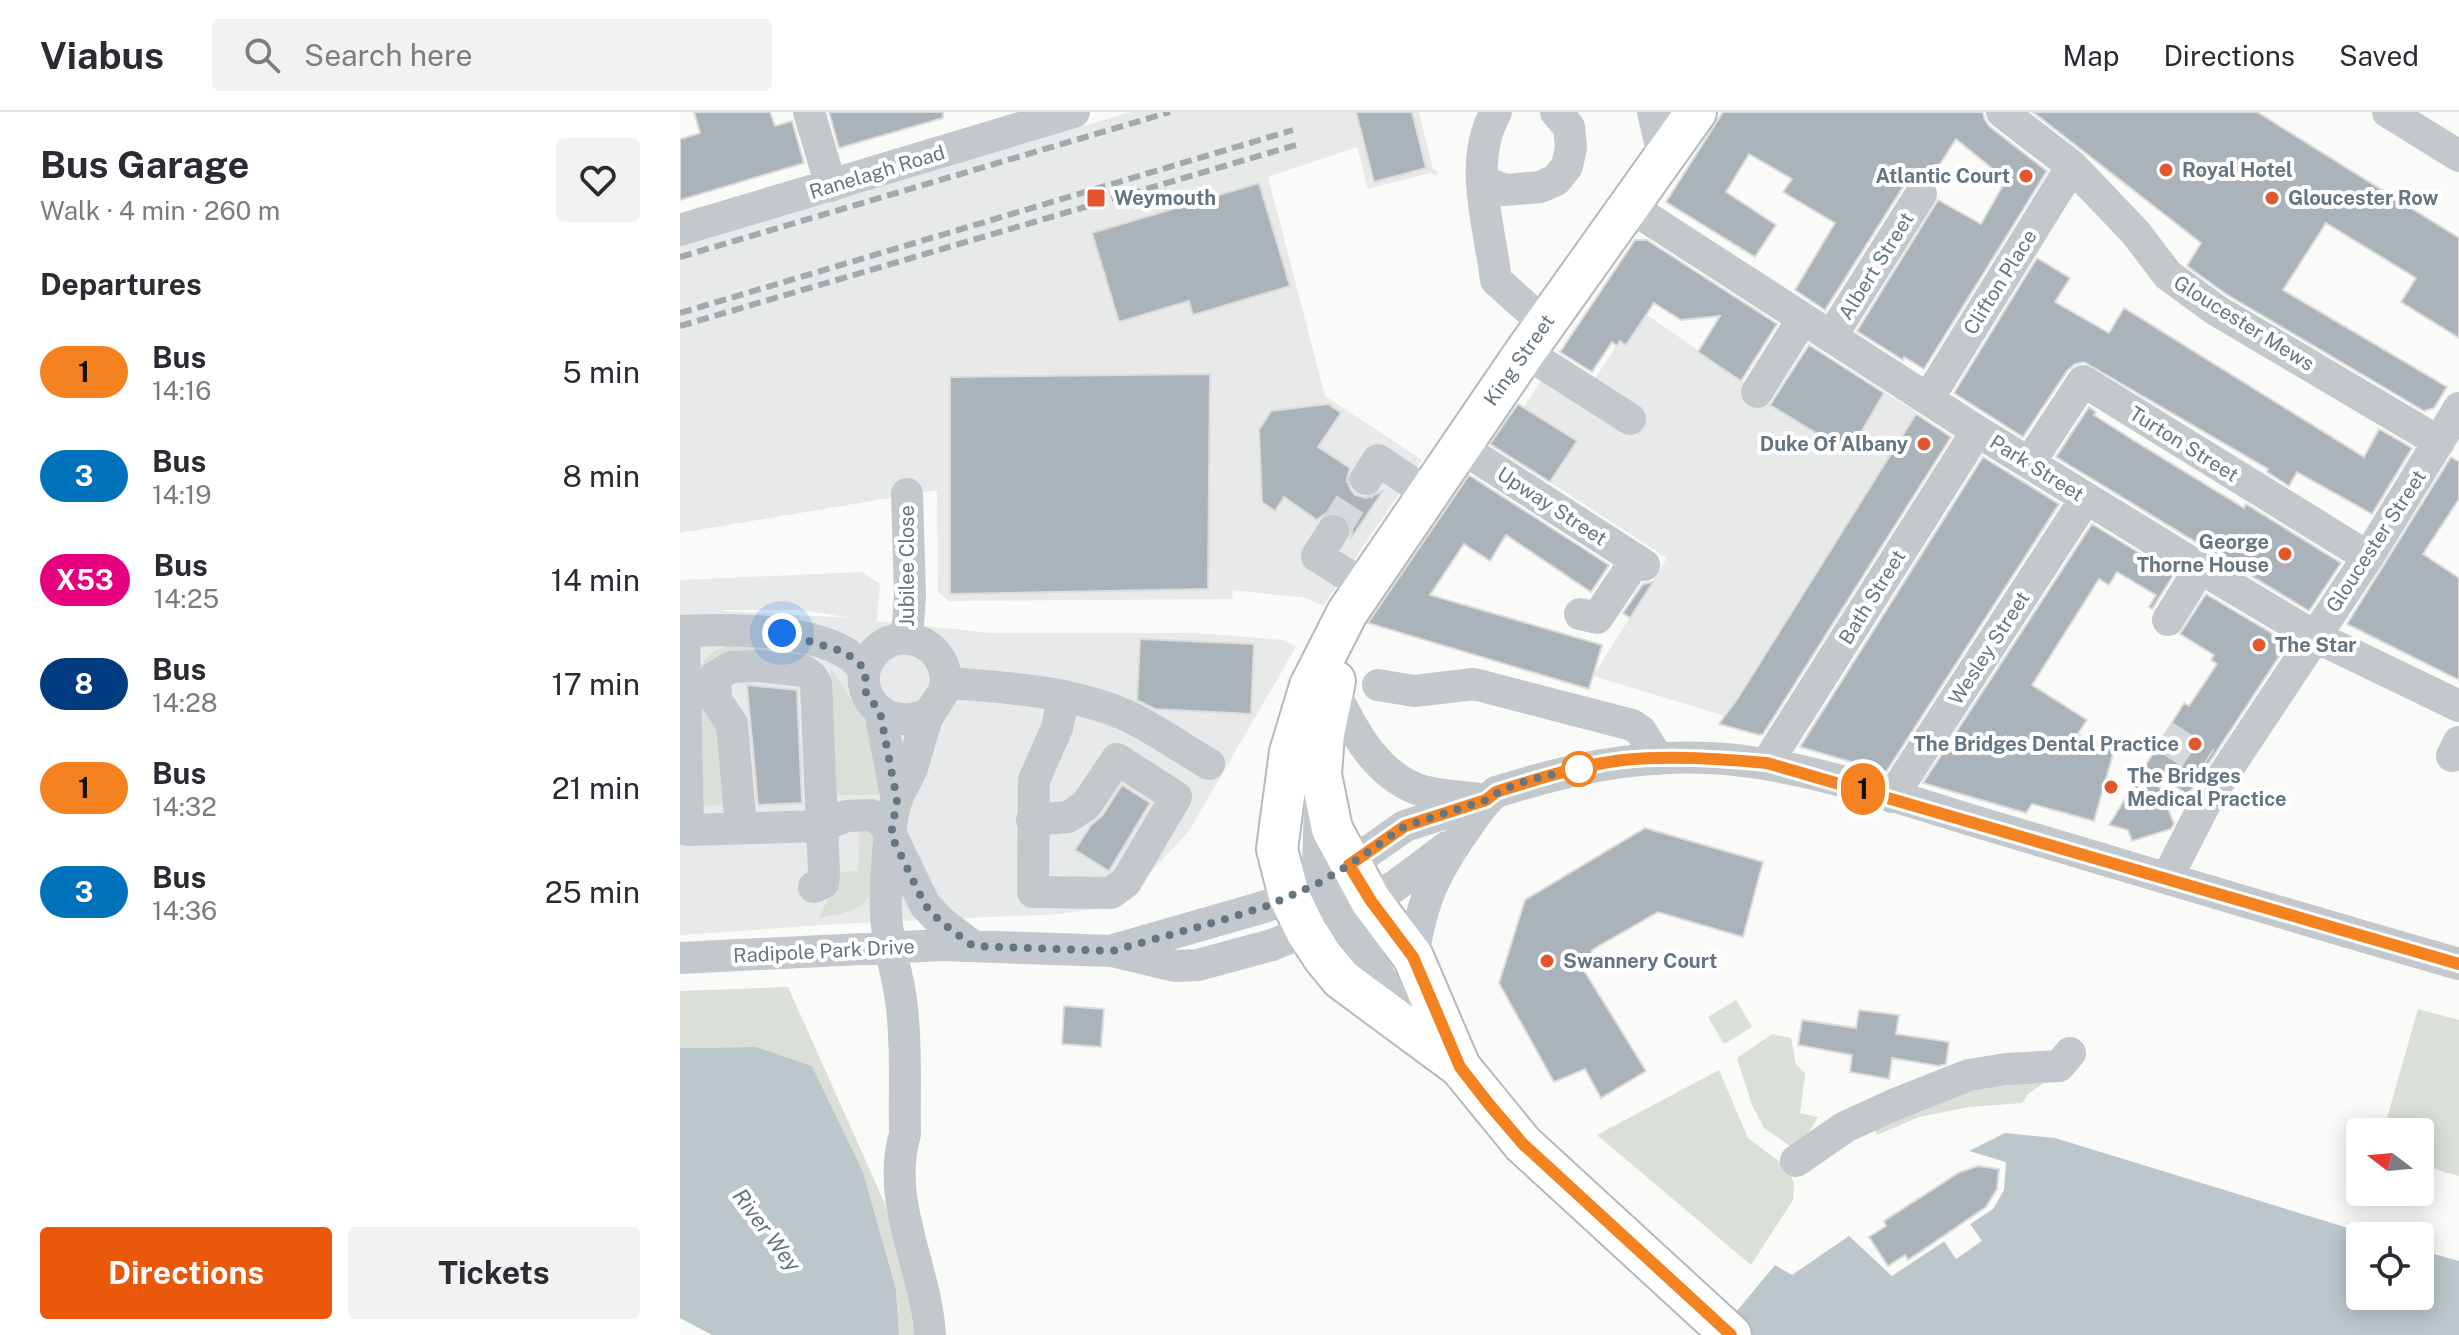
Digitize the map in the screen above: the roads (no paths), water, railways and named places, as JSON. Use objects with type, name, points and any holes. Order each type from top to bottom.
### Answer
[{"type":"main road","name":"King Street","points":[[1329,899],[1277,849],[1290,752],[1310,686],[1356,599],[1427,493],[1696,112]]},
{"type":"main road","name":"King Street","points":[[1329,899],[1332,829],[1321,775],[1324,733],[1356,599]]},
{"type":"main road","points":[[1460,1067],[1413,957],[1329,899],[1323,957],[1341,979],[1460,1067],[1523,1144],[1731,1335]]},
{"type":"street","points":[[809,112],[831,186]]},
{"type":"street","points":[[1496,112],[1484,146],[1483,181],[1496,280],[1535,338],[1630,419]]},
{"type":"street","points":[[1483,181],[1505,190],[1540,187],[1556,180],[1567,166],[1571,148],[1569,127],[1556,112]]},
{"type":"street","points":[[1653,112],[1664,159]]},
{"type":"street","name":"Gloucester Mews","points":[[2002,112],[2072,166],[2135,232],[2168,275],[2216,310],[2439,442]]},
{"type":"street","points":[[2388,112],[2459,156]]},
{"type":"street","name":"Ranelagh Road","points":[[680,230],[1058,114]]},
{"type":"street","name":"Clifton Place","points":[[1928,399],[2072,166]]},
{"type":"street","name":"Albert Street","points":[[1831,337],[1921,194]]},
{"type":"street","name":"Park Street","points":[[1629,206],[1977,431],[2200,568],[2314,636],[2459,706]]},
{"type":"street","points":[[1757,392],[1802,320]]},
{"type":"street","name":"Turton Street","points":[[2030,462],[2083,381],[2368,557]]},
{"type":"street","name":"Gloucester Street","points":[[2167,878],[2207,800],[2215,768],[2314,636],[2368,557],[2458,411]]},
{"type":"street","name":"Bath Street","points":[[1767,763],[1977,431]]},
{"type":"street","name":"Upway Street","points":[[1459,446],[1640,563],[1597,618],[1580,614]]},
{"type":"street","points":[[1366,479],[1378,460],[1427,493]]},
{"type":"street","name":"Jubilee Close","points":[[907,494],[910,596],[907,638]]},
{"type":"street","name":"Wesley Street","points":[[1892,797],[2086,498]]},
{"type":"street","points":[[1333,531],[1317,556],[1356,599]]},
{"type":"street","points":[[2168,620],[2200,568]]},
{"type":"street","points":[[865,669],[845,652],[782,633],[682,631],[688,830],[821,826],[847,816],[871,815],[883,822],[891,835],[925,905],[941,922],[973,946]]},
{"type":"street","points":[[907,638],[932,648],[940,658],[946,683],[938,705],[930,713],[905,721],[880,712],[866,693],[865,669],[871,656],[881,646],[907,638]]},
{"type":"street","points":[[741,828],[732,724],[716,700],[715,677],[731,667],[759,666],[804,671],[816,684],[823,883],[814,887]]},
{"type":"street","points":[[946,683],[1021,688],[1064,696],[1124,715],[1209,764]]},
{"type":"street","points":[[1378,685],[1414,691],[1474,684],[1632,725],[1641,731],[1658,759]]},
{"type":"street","points":[[1334,691],[1349,723],[1374,759],[1395,776],[1418,790],[1486,800]]},
{"type":"street","points":[[1032,820],[1068,817],[1086,805],[1117,759],[1176,797],[1126,882],[1111,893],[1033,892],[1032,820],[1034,780],[1057,728],[1064,696]]},
{"type":"street","points":[[880,712],[897,800]]},
{"type":"street","points":[[930,713],[912,770],[897,800],[891,835],[886,917],[901,1002],[905,1134],[900,1151],[901,1197],[930,1335]]},
{"type":"street","points":[[1413,957],[1427,893],[1440,867],[1486,800],[1496,792],[1572,770],[1624,760],[1707,758],[1767,763],[1892,797],[2459,964]]},
{"type":"street","points":[[1329,899],[1405,826],[1486,800]]},
{"type":"street","points":[[1329,899],[1459,838]]},
{"type":"street","name":"Radipole Park Drive","points":[[680,958],[973,946],[1112,951],[1216,922],[1329,899]]},
{"type":"street","points":[[1796,1161],[1845,1127],[1969,1075],[2059,1066],[2070,1053]]},
{"type":"water","name":"River Wey","points":[[757,1047],[812,1066],[863,1172],[896,1289],[899,1335],[712,1335],[680,1318],[680,1048]]},
{"type":"water","points":[[2005,1133],[2055,1138],[2346,1227],[2346,1310],[2434,1310],[2434,1254],[2459,1261],[2459,1335],[1717,1335],[1775,1265],[1792,1275],[1849,1236],[1892,1276],[1993,1209],[2004,1190],[2006,1162],[1969,1151]]},
{"type":"tunnel","points":[[1333,531],[1366,479]]},
{"type":"tunnel","points":[[2164,736],[2206,763]]},
{"type":"railway","points":[[680,257],[1170,112]]},
{"type":"railway","points":[[680,313],[1293,130]]},
{"type":"railway","points":[[680,326],[1296,145]]},
{"type":"place","name":"Royal Hotel","points":[[2166,170]]},
{"type":"place","name":"Atlantic Court","points":[[2026,176]]},
{"type":"place","name":"Weymouth","points":[[1096,198]]},
{"type":"place","name":"Gloucester Row","points":[[2272,198]]},
{"type":"place","name":"Duke Of Albany","points":[[1924,444]]},
{"type":"place","name":"George Thorne House","points":[[2285,554]]},
{"type":"place","name":"The Star","points":[[2259,645]]},
{"type":"place","name":"The Bridges Dental Practice","points":[[2195,744]]},
{"type":"place","name":"The Bridges Medical Practice","points":[[2111,787]]},
{"type":"place","name":"Swannery Court","points":[[1547,961]]}]
